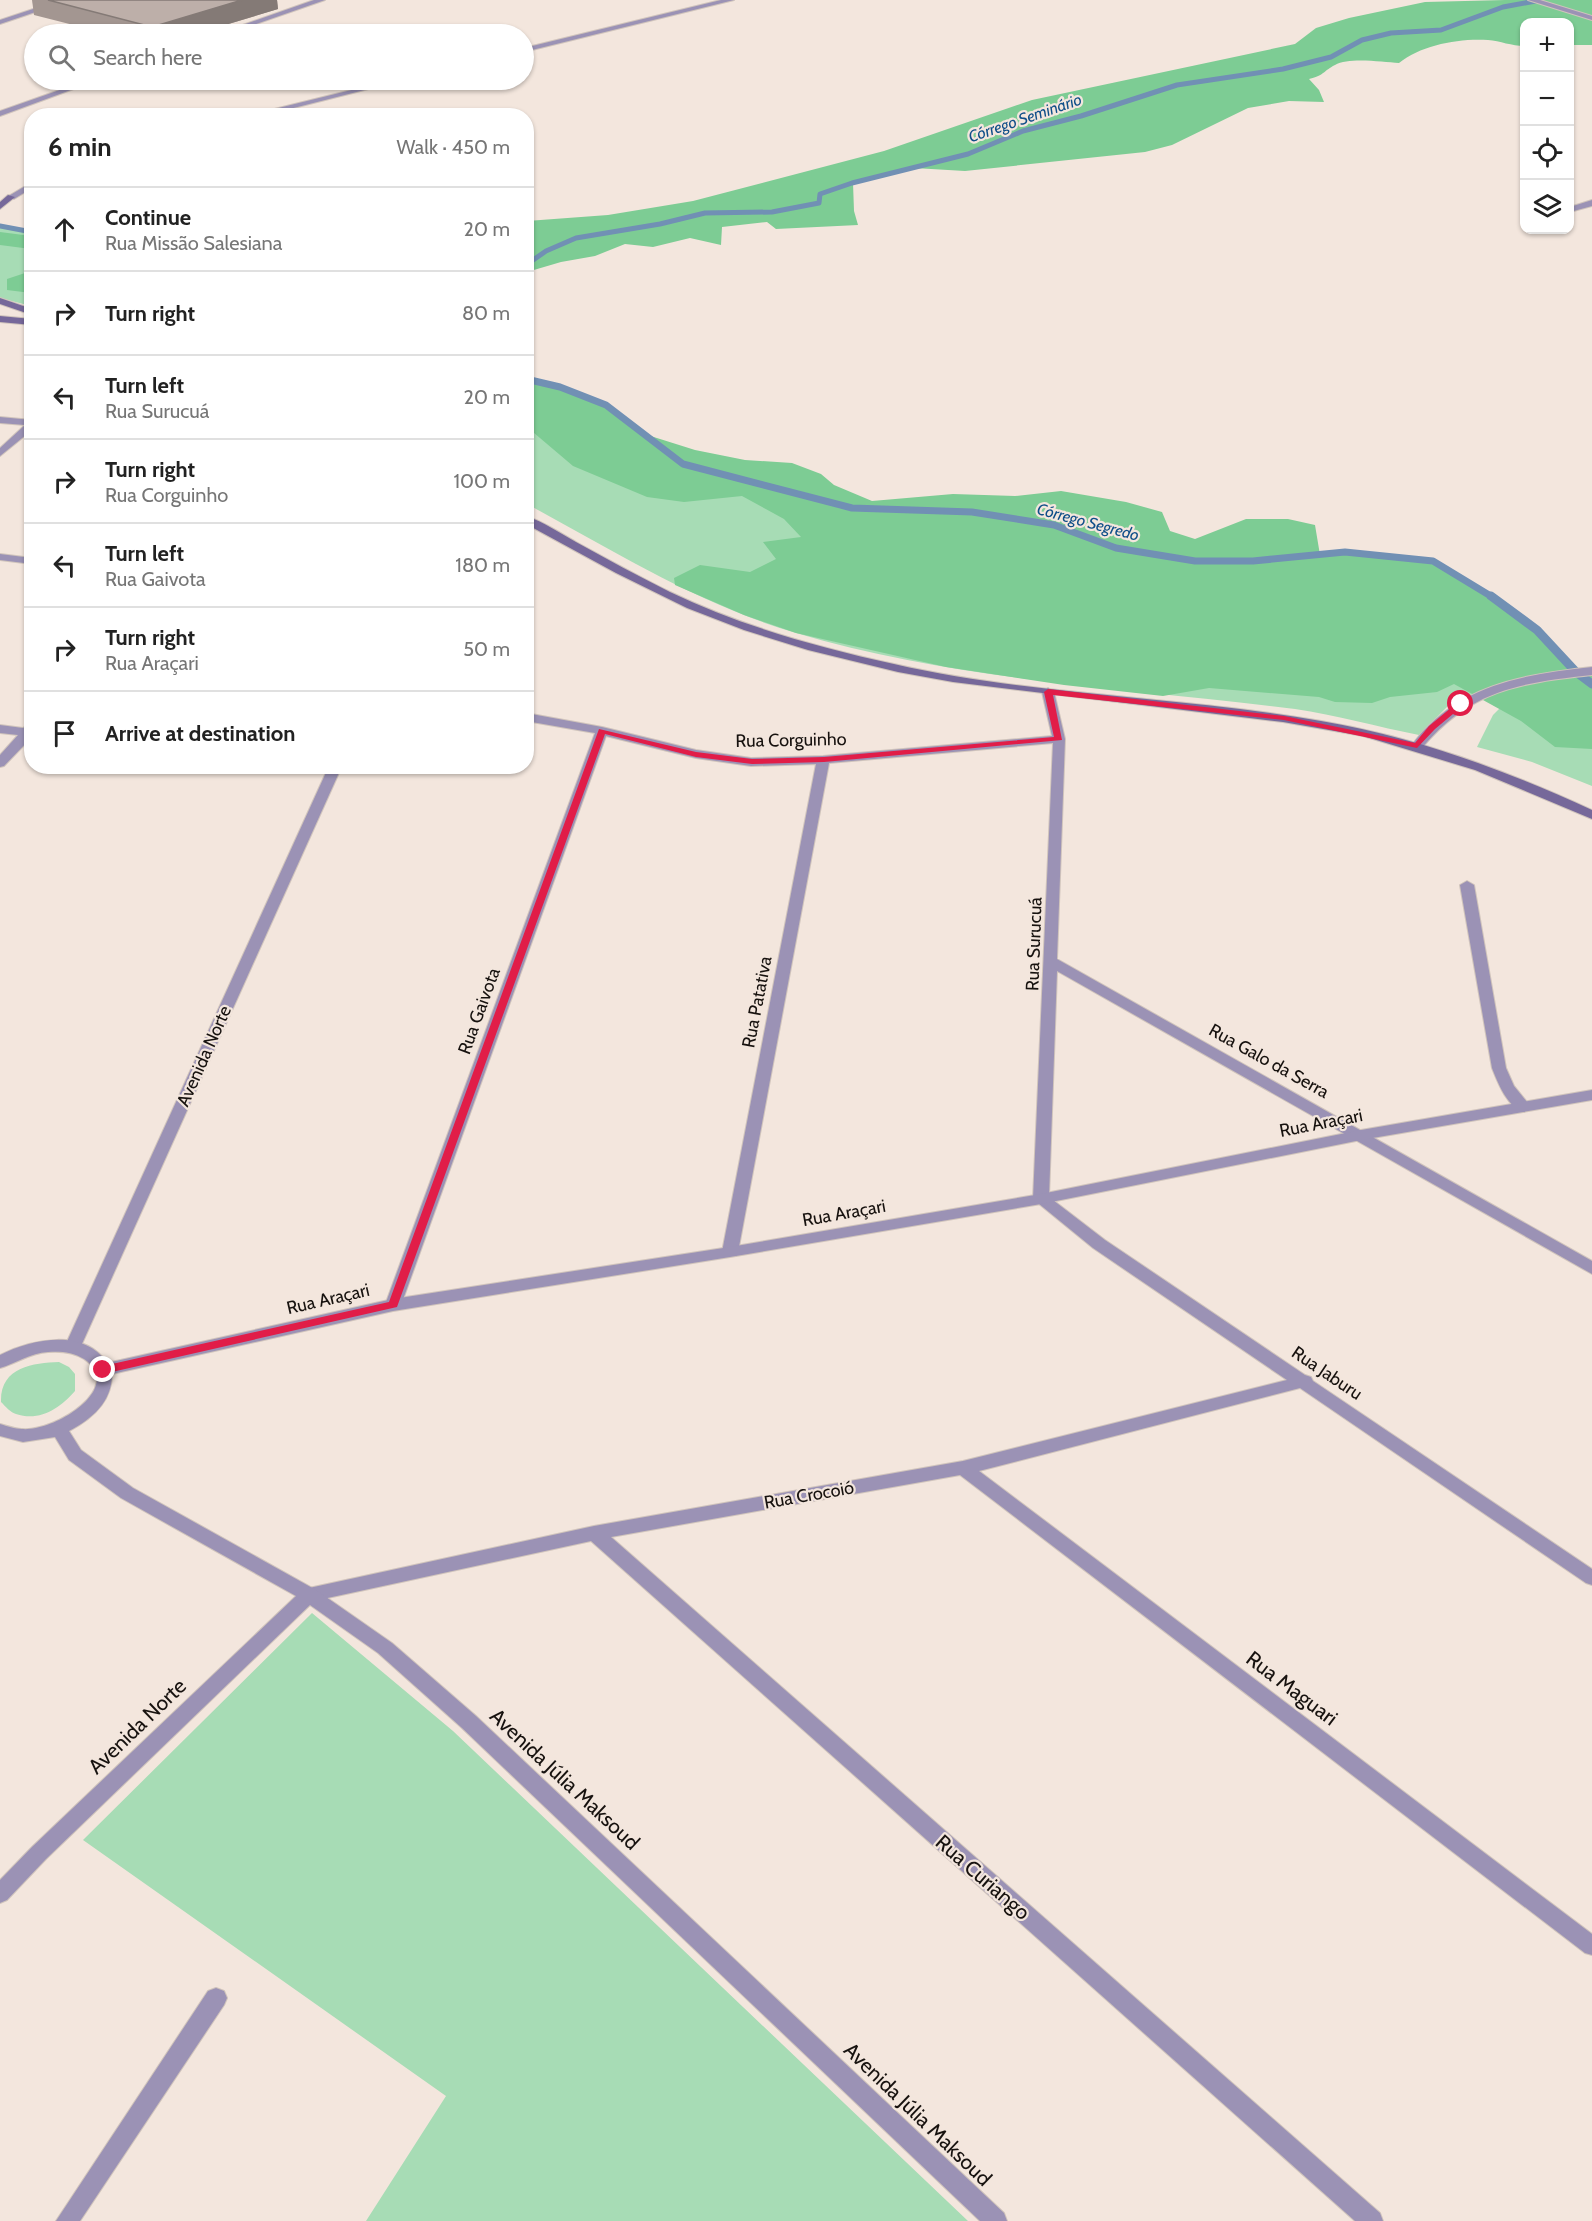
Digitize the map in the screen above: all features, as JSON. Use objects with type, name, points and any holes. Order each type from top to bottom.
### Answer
[{"type":"main road","points":[[0,196],[11,197]]},
{"type":"main road","points":[[0,206],[11,197]]},
{"type":"main road","points":[[0,301],[24,309]]},
{"type":"main road","points":[[0,319],[24,321]]},
{"type":"main road","points":[[534,523],[610,566],[715,615],[786,640],[847,657],[1048,692],[1284,718],[1417,746],[1479,766],[1592,815]]},
{"type":"street","points":[[44,0],[56,4]]},
{"type":"street","points":[[0,22],[67,0]]},
{"type":"street","points":[[250,24],[321,0]]},
{"type":"street","points":[[534,48],[730,0]]},
{"type":"street","points":[[1532,0],[1592,18]]},
{"type":"street","points":[[0,114],[66,90]]},
{"type":"street","points":[[283,108],[358,90]]},
{"type":"street","points":[[11,197],[24,189]]},
{"type":"street","points":[[1574,208],[1592,203]]},
{"type":"street","points":[[0,420],[24,423]]},
{"type":"street","points":[[0,453],[24,431]]},
{"type":"street","points":[[0,557],[24,560]]},
{"type":"street","points":[[1417,746],[1432,728],[1477,694],[1508,684],[1592,671]]},
{"type":"street","name":"Rua Surucuá","points":[[1041,1198],[1059,739],[1048,692]]},
{"type":"street","name":"Rua Corguinho","points":[[534,718],[602,731],[696,754],[752,762],[824,760],[1059,739]]},
{"type":"street","points":[[0,729],[24,730]]},
{"type":"street","name":"Rua Gaivota","points":[[393,1305],[602,731]]},
{"type":"street","points":[[0,762],[24,736]]},
{"type":"street","name":"Rua Patativa","points":[[730,1252],[824,760]]},
{"type":"street","name":"Avenida Norte","points":[[73,1346],[332,774]]},
{"type":"street","points":[[1467,885],[1499,1068],[1507,1088],[1524,1107]]},
{"type":"street","name":"Rua Galo da Serra","points":[[1052,962],[1361,1135],[1592,1268]]},
{"type":"street","name":"Rua Araçari","points":[[103,1370],[393,1305],[730,1252],[1041,1198],[1361,1135],[1592,1095]]},
{"type":"street","name":"Rua Jaburu","points":[[1041,1198],[1099,1244],[1592,1578]]},
{"type":"street","points":[[0,1362],[22,1350],[48,1345],[73,1346],[92,1355],[103,1370],[102,1392],[92,1406],[86,1413],[59,1430],[24,1436],[0,1430]]},
{"type":"street","name":"Rua Crocoió","points":[[309,1594],[594,1533],[963,1468],[1305,1382]]},
{"type":"street","name":"Avenida Júlia Maksoud","points":[[59,1430],[75,1455],[127,1493],[309,1594],[385,1648],[469,1722],[996,2221]]},
{"type":"street","name":"Rua Maguari","points":[[963,1468],[1592,1946]]},
{"type":"street","name":"Rua Curiango","points":[[594,1533],[1372,2221]]},
{"type":"street","name":"Avenida Norte","points":[[0,1894],[39,1853],[309,1594]]},
{"type":"street","points":[[67,2221],[216,1998]]},
{"type":"green space","points":[[1592,0],[1592,45],[1574,45],[1574,18],[1520,18],[1520,46],[1488,40],[1465,40],[1429,47],[1399,63],[1349,61],[1341,63],[1309,79],[1319,90],[1324,102],[1289,101],[1248,108],[1172,145],[1145,152],[965,171],[914,168],[853,183],[854,211],[858,225],[776,229],[767,222],[722,227],[721,245],[690,238],[653,247],[625,244],[595,256],[534,270],[534,220],[608,215],[693,201],[884,151],[1032,100],[1295,44],[1316,28],[1349,18],[1425,2]]},
{"type":"green space","points":[[0,226],[24,231],[24,304],[0,298]]},
{"type":"green space","points":[[0,232],[24,235],[24,248],[0,245]]},
{"type":"green space","points":[[24,273],[24,292],[7,290],[7,279]]},
{"type":"green space","points":[[534,381],[560,387],[606,405],[641,433],[852,508],[1253,561],[1345,552],[1433,561],[1480,588],[1537,630],[1574,670],[1592,667],[1592,786],[1532,762],[1477,747],[1493,715],[1518,690],[1514,680],[1452,702],[1419,735],[1295,709],[981,673],[857,649],[796,633],[726,608],[625,558],[534,508]]},
{"type":"green space","points":[[534,381],[560,387],[606,405],[641,433],[695,450],[745,460],[792,463],[821,474],[834,485],[872,501],[953,494],[1015,496],[1061,491],[1126,502],[1162,512],[1170,531],[1195,539],[1246,519],[1288,519],[1315,525],[1320,555],[1345,552],[1433,561],[1480,588],[1537,630],[1581,674],[1592,673],[1592,749],[1555,747],[1521,721],[1454,684],[1437,692],[1390,697],[1372,703],[1335,702],[1319,697],[1209,688],[1163,696],[1064,685],[946,667],[796,633],[744,615],[675,585],[674,578],[700,565],[750,572],[776,559],[763,542],[801,537],[784,519],[742,496],[684,502],[647,497],[573,466],[534,433]]},
{"type":"green space","points":[[59,1362],[69,1367],[75,1374],[75,1391],[56,1408],[41,1415],[25,1416],[12,1412],[1,1402],[2,1390],[12,1374],[29,1366]]},
{"type":"green space","points":[[312,1613],[453,1731],[968,2221],[366,2221],[446,2096],[83,1840]]},
{"type":"building","points":[[48,0],[242,0],[162,24],[140,24]]},
{"type":"waterway","name":"Córrego Seminário","points":[[534,259],[546,251],[576,238],[660,224],[705,213],[772,212],[819,203],[820,194],[852,183],[968,154],[1023,131],[1081,116],[1177,85],[1283,69],[1331,57],[1362,40],[1391,33],[1441,30],[1503,7],[1541,0]]},
{"type":"waterway","name":"Córrego Segredo","points":[[0,226],[24,230]]},
{"type":"waterway","name":"Córrego Segredo","points":[[534,381],[560,387],[606,405],[683,464],[852,508],[972,512],[1054,525],[1116,548],[1195,561],[1253,561],[1345,552],[1433,561],[1492,597]]},
{"type":"waterway","name":"Córrego Segredo","points":[[1492,597],[1537,630],[1576,672],[1592,684]]},
{"type":"route","points":[[103,1370],[393,1305],[602,731],[696,754],[752,762],[824,760],[1059,739],[1048,692],[1284,718],[1417,746],[1432,728],[1461,704]]}]
